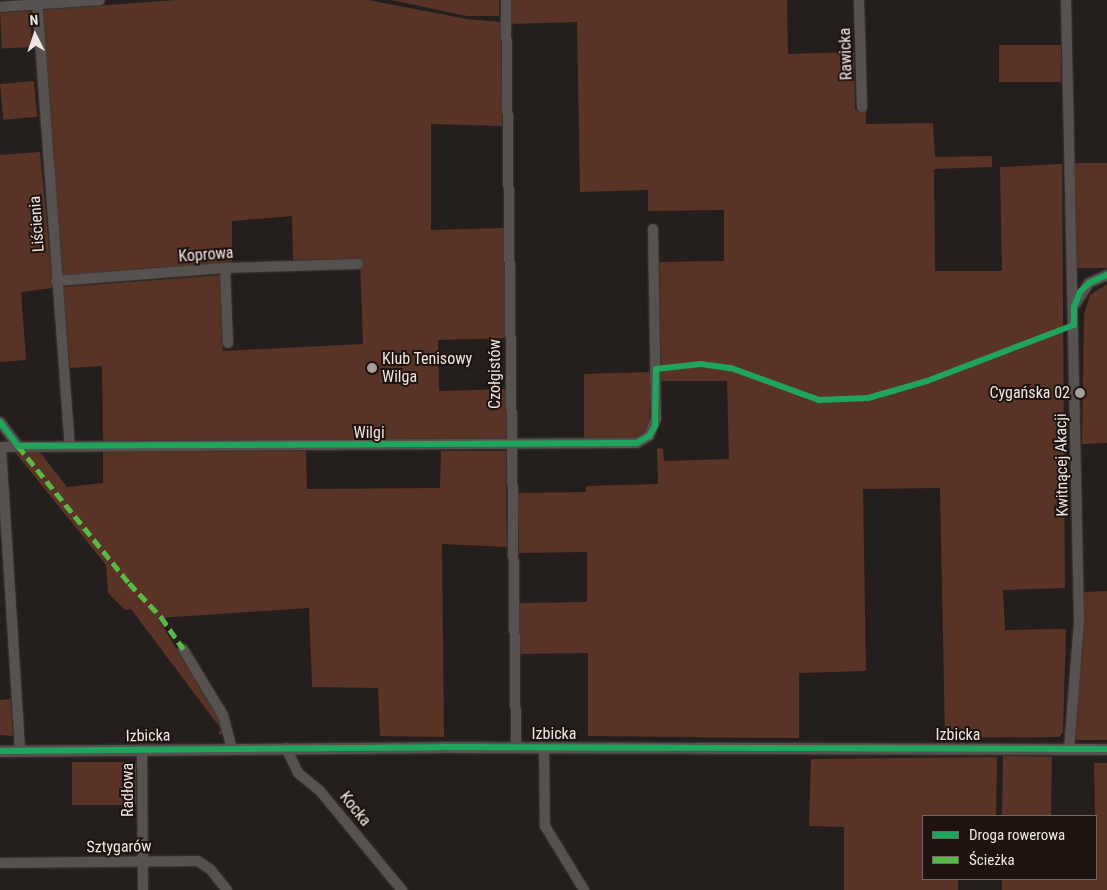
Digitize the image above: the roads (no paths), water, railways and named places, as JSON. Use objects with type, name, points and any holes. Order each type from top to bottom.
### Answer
[{"type":"street","points":[[0,7],[37,2],[100,0]]},
{"type":"street","name":"Czołgistów","points":[[506,0],[510,446],[516,748]]},
{"type":"street","name":"Rawicka","points":[[859,0],[862,107]]},
{"type":"street","name":"Kwitnącej Akacji","points":[[1066,0],[1074,306],[1079,622],[1069,748]]},
{"type":"street","name":"Liścienia","points":[[37,2],[56,281],[70,446]]},
{"type":"street","name":"Wilgi","points":[[1,447],[510,446],[637,443],[652,431],[656,419],[653,229]]},
{"type":"street","name":"Koprowa","points":[[56,281],[225,268],[358,264]]},
{"type":"street","points":[[225,268],[228,343]]},
{"type":"street","points":[[1074,306],[1089,283],[1107,275]]},
{"type":"street","points":[[0,422],[18,446]]},
{"type":"street","points":[[1,447],[20,751]]},
{"type":"street","points":[[183,649],[223,715],[232,749]]},
{"type":"street","name":"Izbicka","points":[[0,751],[286,748],[1107,749]]},
{"type":"street","name":"Kocka","points":[[286,748],[298,773],[320,790],[402,890]]},
{"type":"street","points":[[544,748],[545,826],[584,890]]},
{"type":"street","name":"Radłowa","points":[[142,750],[143,890]]},
{"type":"street","name":"Sztygarów","points":[[0,863],[198,861],[210,869],[227,890]]},
{"type":"place","name":"Klub Tenisowy Wilga","points":[[372,368]]},
{"type":"place","name":"Cygańska 02","points":[[1080,393]]}]
